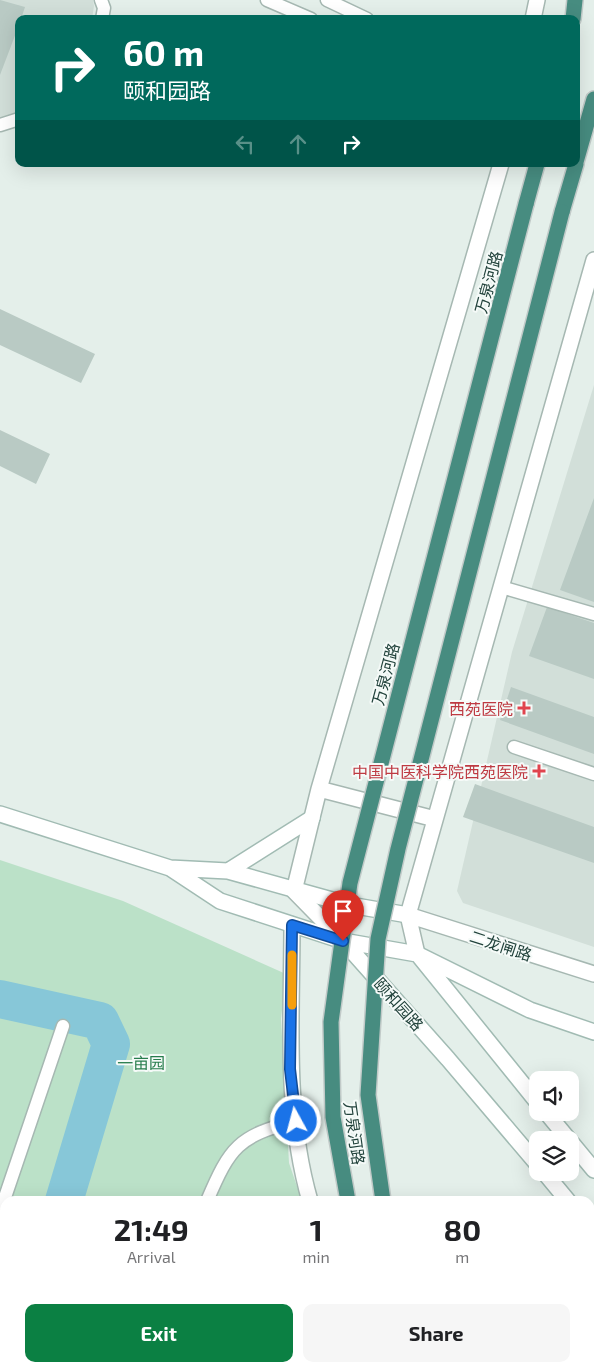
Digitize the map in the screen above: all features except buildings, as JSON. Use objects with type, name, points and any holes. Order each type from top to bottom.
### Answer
[{"type":"highway","points":[[573,15],[575,0]]},
{"type":"highway","name":"万泉河路","points":[[580,149],[594,99]]},
{"type":"highway","name":"万泉河路","points":[[347,1196],[333,1117],[331,1022],[350,883],[536,167]]},
{"type":"highway","name":"万泉河路","points":[[382,1196],[368,1095],[378,938],[398,849],[575,167]]},
{"type":"street","points":[[534,15],[537,0]]},
{"type":"street","name":"万泉河路","points":[[294,891],[319,789],[500,167]]},
{"type":"street","points":[[529,1091],[417,954],[408,915],[594,260]]},
{"type":"street","points":[[319,789],[435,819]]},
{"type":"street","points":[[343,941],[373,803]]},
{"type":"street","points":[[0,814],[170,868],[228,871],[294,891]]},
{"type":"street","points":[[228,871],[312,818]]},
{"type":"street","points":[[170,868],[220,902],[343,941],[417,954],[530,1010],[594,1032]]},
{"type":"street","name":"二龙闸路","points":[[294,891],[350,905],[408,915],[594,974]]},
{"type":"street","name":"颐和园路","points":[[294,891],[343,941],[529,1154]]},
{"type":"street","points":[[292,925],[290,1069],[302,1172],[309,1196]]},
{"type":"street","points":[[553,1121],[561,1131]]},
{"type":"street","points":[[579,1153],[594,1170]]},
{"type":"street","points":[[551,1181],[564,1196]]},
{"type":"lane","points":[[101,0],[104,8],[103,15]]},
{"type":"lane","points":[[268,0],[301,15]]},
{"type":"lane","points":[[327,0],[359,15]]},
{"type":"lane","points":[[0,125],[15,121]]},
{"type":"lane","points":[[501,587],[594,614]]},
{"type":"lane","points":[[514,747],[594,774]]},
{"type":"lane","points":[[5,1196],[63,1026]]},
{"type":"lane","points":[[209,1196],[220,1170],[231,1151],[243,1140],[265,1129],[296,1121]]},
{"type":"shaded area","points":[[0,0],[93,0],[93,15],[15,15],[15,114],[0,119]]},
{"type":"shaded area","name":"中国中医科学院西苑医院","points":[[594,385],[594,947],[463,903],[457,891],[512,652]]},
{"type":"green space","name":"一亩园","points":[[0,860],[123,901],[286,974],[281,1019],[289,1163],[300,1196],[0,1196]]},
{"type":"waterway","points":[[0,999],[100,1021],[111,1044],[65,1196]]},
{"type":"slow traffic","points":[[292,955],[292,1005]]},
{"type":"place","name":"西苑医院","points":[[524,708]]},
{"type":"place","name":"中国中医科学院西苑医院","points":[[539,771]]},
{"type":"route","points":[[296,1121],[290,1069],[292,925],[343,941]]}]
